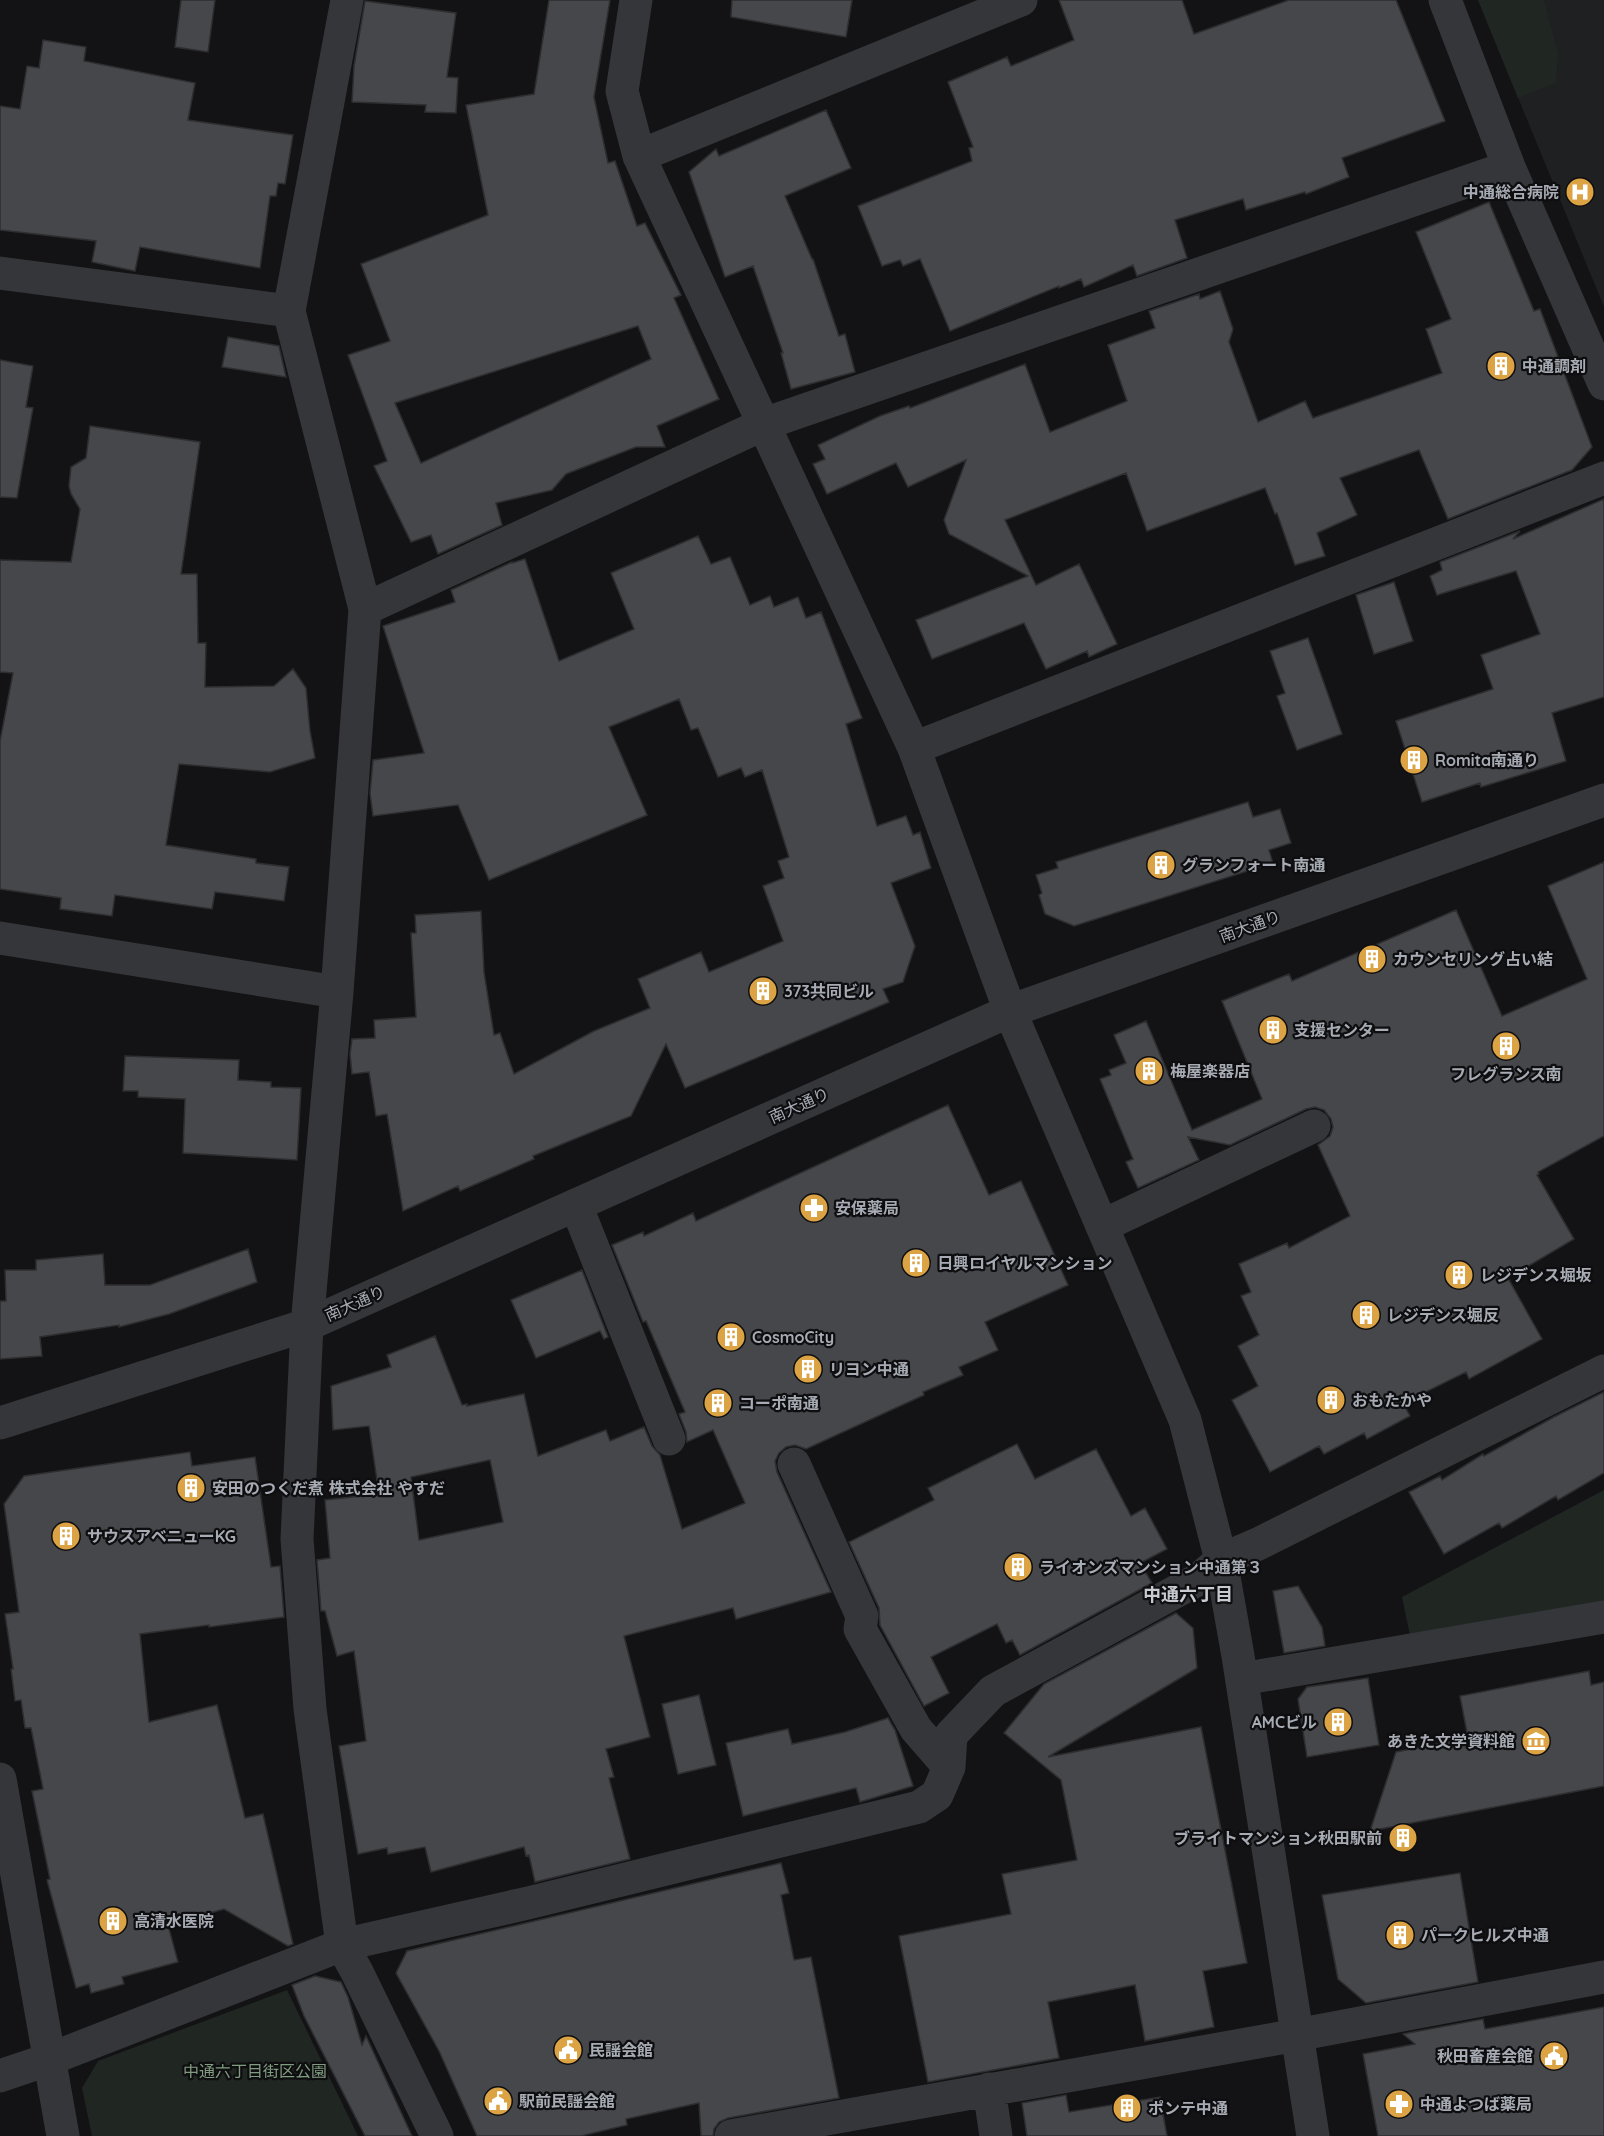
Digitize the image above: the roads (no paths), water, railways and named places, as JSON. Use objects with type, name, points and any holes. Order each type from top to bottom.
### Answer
[{"type":"street","points":[[347,0],[289,311],[365,609],[336,992],[307,1325],[297,1539],[310,1709],[342,1945],[437,2136]]},
{"type":"street","points":[[636,0],[622,91],[639,156],[914,748],[1010,1011],[1185,1420],[1221,1560],[1242,1679],[1313,2136]]},
{"type":"street","points":[[639,156],[1021,0]]},
{"type":"street","points":[[1445,0],[1509,167],[1604,384]]},
{"type":"street","points":[[365,609],[764,424],[1509,167]]},
{"type":"street","points":[[0,273],[289,311]]},
{"type":"street","points":[[914,748],[1604,478]]},
{"type":"street","name":"南大通り","points":[[0,1424],[307,1325],[1010,1011],[1604,800]]},
{"type":"street","points":[[0,938],[336,992]]},
{"type":"street","points":[[1102,1226],[1314,1126]]},
{"type":"street","points":[[576,1205],[669,1439]]},
{"type":"street","points":[[0,2076],[50,2059],[342,1945],[528,1903],[919,1807],[937,1795],[949,1767],[951,1735],[993,1691],[1199,1579],[1221,1560],[1279,1534],[1604,1371]]},
{"type":"street","points":[[794,1464],[862,1616],[860,1629],[916,1729],[949,1767]]},
{"type":"street","points":[[1242,1679],[1604,1617]]},
{"type":"street","points":[[0,1779],[63,2136]]},
{"type":"street","points":[[748,2134],[1604,1977]]},
{"type":"street","points":[[989,2089],[996,2136]]},
{"type":"place","name":"中通総合病院","points":[[1580,192]]},
{"type":"place","name":"中通調剤","points":[[1501,366]]},
{"type":"place","name":"Romita南通り","points":[[1414,760]]},
{"type":"place","name":"グランフォート南通","points":[[1161,865]]},
{"type":"place","name":"カウンセリング占い結","points":[[1372,959]]},
{"type":"place","name":"373共同ビル","points":[[763,991]]},
{"type":"place","name":"支援センター","points":[[1273,1030]]},
{"type":"place","name":"フレグランス南","points":[[1506,1046]]},
{"type":"place","name":"梅屋楽器店","points":[[1149,1071]]},
{"type":"place","name":"安保薬局","points":[[814,1208]]},
{"type":"place","name":"日興ロイヤルマンション","points":[[916,1263]]},
{"type":"place","name":"レジデンス堀坂","points":[[1459,1275]]},
{"type":"place","name":"レジデンス堀反","points":[[1366,1315]]},
{"type":"place","name":"CosmoCity","points":[[731,1337]]},
{"type":"place","name":"リヨン中通","points":[[808,1369]]},
{"type":"place","name":"おもたかや","points":[[1331,1400]]},
{"type":"place","name":"コーポ南通","points":[[718,1403]]},
{"type":"place","name":"安田のつくだ煮 株式会社 やすだ","points":[[191,1488]]},
{"type":"place","name":"サウスアベニューKG","points":[[66,1536]]},
{"type":"place","name":"ライオンズマンション中通第３","points":[[1018,1567]]},
{"type":"place","name":"AMCビル","points":[[1338,1722]]},
{"type":"place","name":"あきた文学資料館","points":[[1536,1741]]},
{"type":"place","name":"ブライトマンション秋田駅前","points":[[1403,1838]]},
{"type":"place","name":"高清水医院","points":[[113,1921]]},
{"type":"place","name":"パークヒルズ中通","points":[[1400,1935]]},
{"type":"place","name":"民謡会館","points":[[568,2050]]},
{"type":"place","name":"秋田畜産会館","points":[[1554,2056]]},
{"type":"place","name":"駅前民謡会館","points":[[498,2101]]},
{"type":"place","name":"中通よつば薬局","points":[[1399,2104]]},
{"type":"place","name":"ポンテ中通","points":[[1127,2108]]},
{"type":"district","name":"中通六丁目","points":[[1188,1595]]},
{"type":"park label","name":"中通六丁目街区公園","points":[[255,2071]]}]
